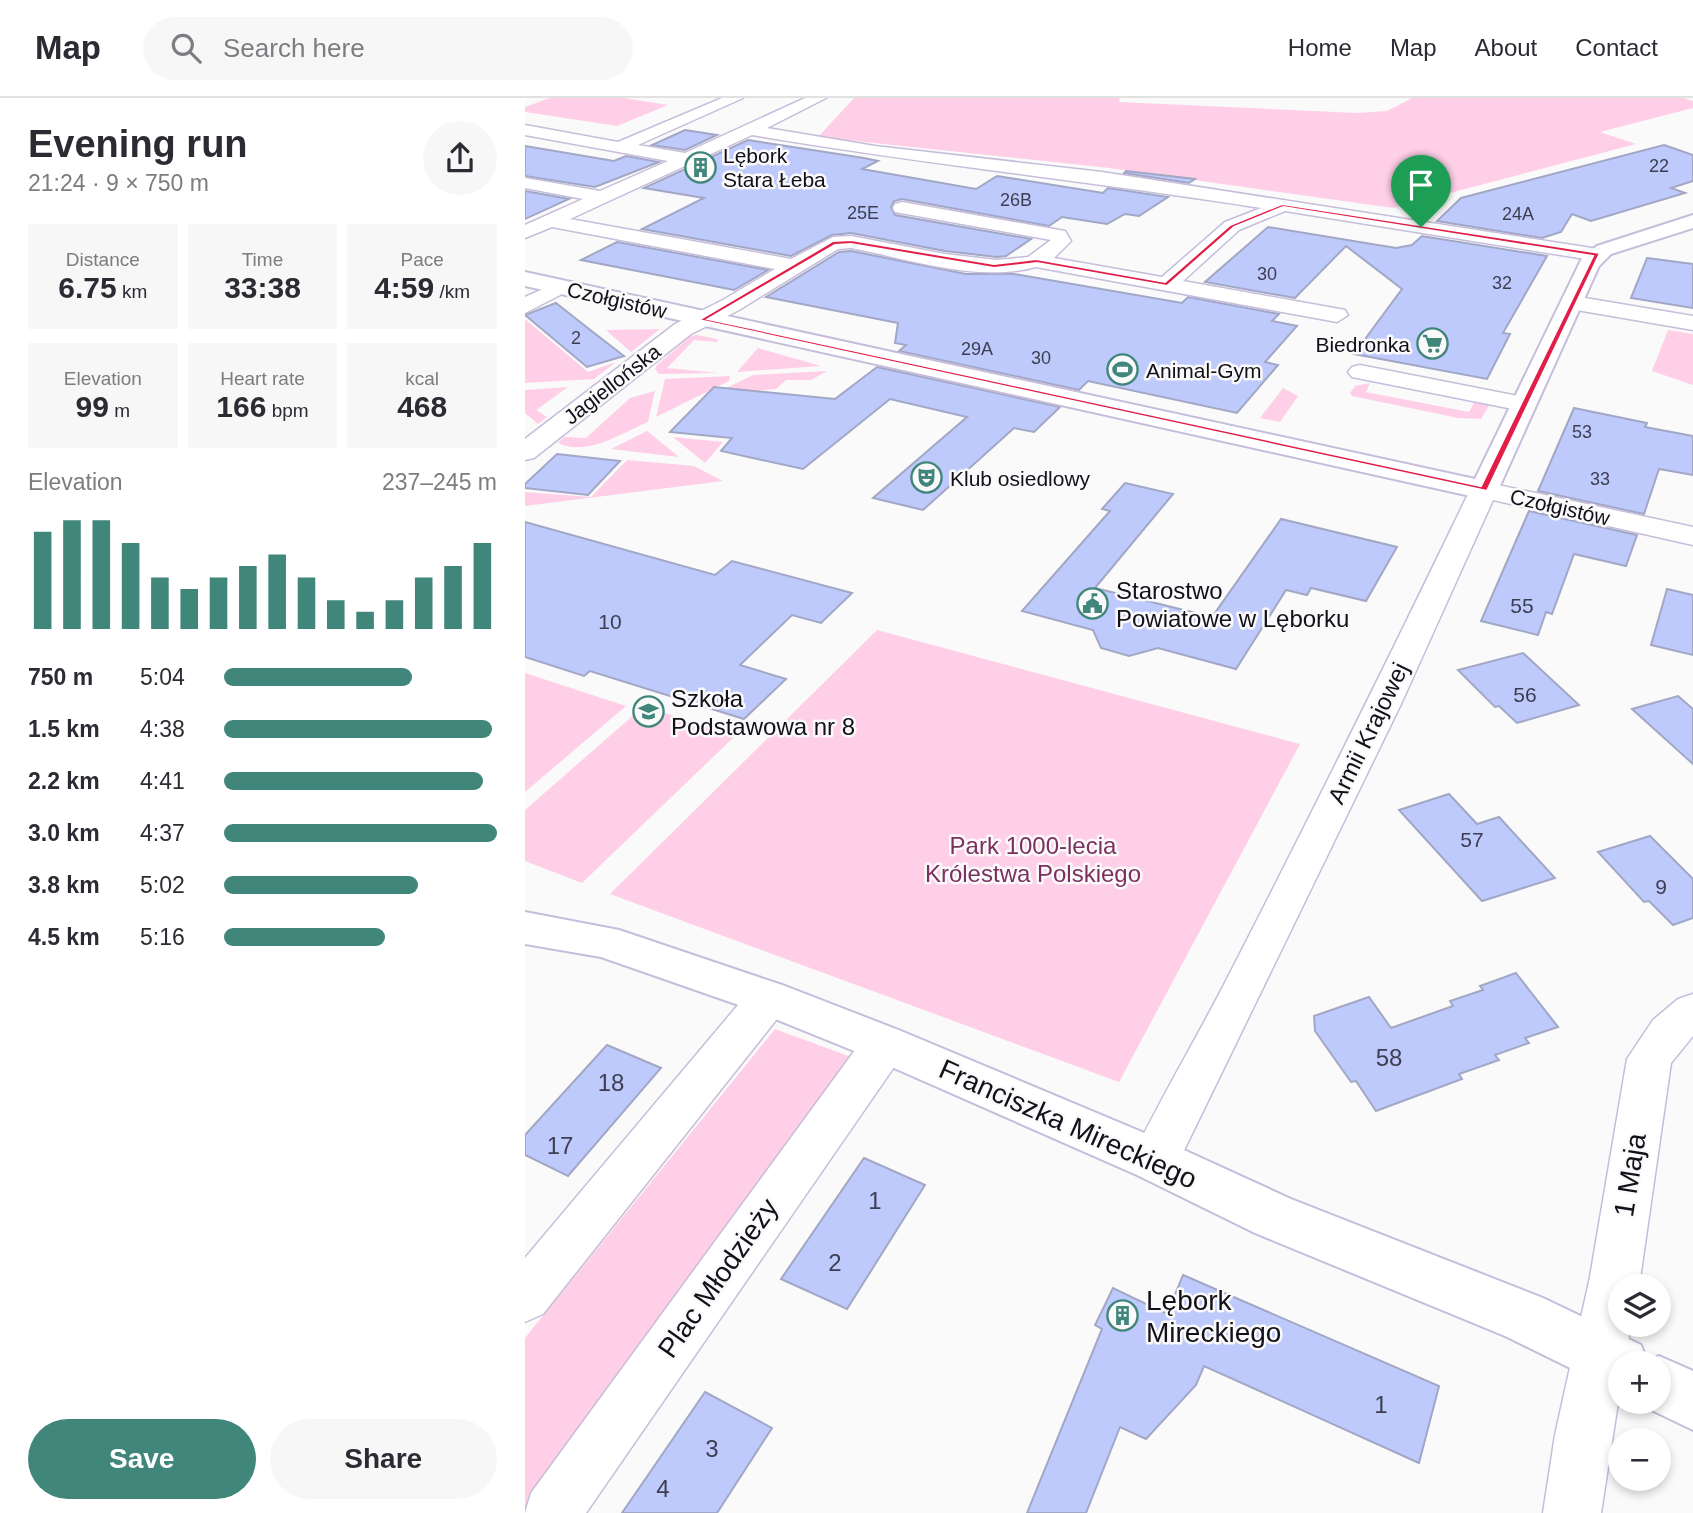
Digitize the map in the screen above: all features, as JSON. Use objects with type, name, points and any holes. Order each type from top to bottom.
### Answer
[{"type":"street","points":[[622,146],[735,98]]},
{"type":"street","points":[[525,232],[751,131],[818,98]]},
{"type":"street","points":[[525,130],[687,159]]},
{"type":"street","points":[[751,131],[875,150],[1102,177],[1598,255],[1620,243],[1693,221]]},
{"type":"street","points":[[525,183],[602,197]]},
{"type":"street","points":[[1167,284],[1232,226],[1282,205]]},
{"type":"street","points":[[902,208],[1058,235],[1061,241],[1036,261]]},
{"type":"street","points":[[550,221],[794,266]]},
{"type":"street","name":"Jagiellońska","points":[[525,452],[683,329],[833,243],[851,242],[982,265],[1008,266],[1036,261],[1337,315]]},
{"type":"street","name":"Armii Krajowej","points":[[1155,1160],[1195,1086],[1384,704],[1590,263],[1598,255]]},
{"type":"street","name":"Czołgistów","points":[[525,279],[1693,537]]},
{"type":"street","points":[[525,306],[561,287]]},
{"type":"street","points":[[1573,303],[1693,323]]},
{"type":"street","points":[[1360,372],[1523,404]]},
{"type":"street","name":"Franciszka Mireckiego","points":[[525,928],[604,941],[769,998],[885,1044],[1155,1160],[1273,1216],[1524,1317],[1608,1359]]},
{"type":"street","points":[[525,1297],[769,998]]},
{"type":"street","name":"1 Maja","points":[[1611,1351],[1615,1276],[1649,1059],[1668,1032],[1693,1011]]},
{"type":"street","name":"Plac Młodzieży","points":[[551,1513],[885,1044]]},
{"type":"street","name":"1 Maja","points":[[1572,1513],[1608,1368]]},
{"type":"street","points":[[1671,1390],[1693,1401]]},
{"type":"green space","points":[[550,98],[624,98],[668,105],[617,126],[525,112],[525,107]]},
{"type":"green space","points":[[854,98],[1120,98],[1119,102],[1357,113],[1387,111],[1412,98],[1684,98],[1693,101],[1693,108],[1600,132],[1636,144],[1393,208],[1109,168],[818,137]]},
{"type":"green space","points":[[525,319],[588,372],[616,362],[594,379],[525,383]]},
{"type":"green space","points":[[660,329],[631,352],[606,330]]},
{"type":"green space","points":[[1668,330],[1693,334],[1693,385],[1652,371]]},
{"type":"green space","points":[[691,336],[717,339],[718,342],[694,340],[667,368],[719,373],[659,374],[655,369],[657,365]]},
{"type":"green space","points":[[758,348],[821,366],[737,372]]},
{"type":"green space","points":[[827,371],[811,380],[786,380],[776,389],[712,395],[753,375]]},
{"type":"green space","points":[[730,376],[729,381],[656,417],[665,379]]},
{"type":"green space","points":[[1370,383],[1366,392],[1469,412],[1476,399],[1491,402],[1481,419],[1458,418],[1352,396],[1350,393],[1355,386]]},
{"type":"green space","points":[[568,387],[536,410],[547,417],[538,424],[525,413],[525,390]]},
{"type":"green space","points":[[1283,388],[1298,396],[1280,422],[1260,418]]},
{"type":"green space","points":[[655,391],[648,422],[592,445],[569,447],[558,443],[564,437],[586,438],[630,398]]},
{"type":"green space","points":[[647,431],[679,457],[611,449]]},
{"type":"green space","points":[[673,437],[723,442],[705,463]]},
{"type":"green space","points":[[627,460],[694,466],[723,481],[525,506],[525,492],[591,497]]},
{"type":"green space","name":"Park 1000-lecia Królestwa Polskiego","points":[[877,630],[1300,744],[1119,1082],[610,894]]},
{"type":"green space","points":[[525,673],[626,706],[525,792]]},
{"type":"green space","points":[[644,706],[735,736],[582,883],[525,861],[525,810]]},
{"type":"green space","points":[[775,1029],[854,1058],[525,1513],[525,1338]]},
{"type":"building","points":[[685,130],[717,135],[685,150],[652,145]]},
{"type":"building","points":[[748,140],[878,161],[862,169],[976,189],[997,176],[1103,193],[1108,188],[1168,197],[1139,216],[1125,214],[1107,224],[1062,217],[1049,226],[902,199],[894,201],[891,207],[895,215],[1031,239],[1006,256],[997,257],[945,251],[851,233],[832,235],[791,256],[642,229],[704,198],[644,188]]},
{"type":"building","points":[[1664,145],[1693,155],[1693,181],[1671,188],[1685,193],[1591,221],[1572,214],[1561,232],[1542,238],[1437,221],[1461,198]]},
{"type":"building","points":[[525,146],[614,161],[626,156],[659,162],[595,187],[525,176]]},
{"type":"building","points":[[1126,171],[1195,179],[1189,183],[1124,173]]},
{"type":"building","points":[[525,191],[569,199],[525,219]]},
{"type":"building","points":[[1268,227],[1396,248],[1412,245],[1422,236],[1547,256],[1503,333],[1510,334],[1487,379],[1354,354],[1402,289],[1346,246],[1295,298],[1205,282]]},
{"type":"building","points":[[617,242],[768,270],[734,290],[581,260]]},
{"type":"building","points":[[851,251],[966,274],[1014,274],[1182,303],[1188,297],[1279,314],[1272,321],[1297,326],[1265,362],[1278,365],[1237,413],[1088,381],[1079,390],[899,351],[906,345],[895,343],[898,323],[766,297],[839,252]]},
{"type":"building","points":[[1647,258],[1693,264],[1693,308],[1631,298]]},
{"type":"building","points":[[556,303],[624,356],[587,367],[525,315]]},
{"type":"building","points":[[877,367],[1060,407],[1034,432],[1014,428],[923,510],[873,498],[967,417],[890,399],[803,469],[721,451],[732,438],[670,432],[714,387],[835,399]]},
{"type":"building","points":[[1574,408],[1647,423],[1645,427],[1693,436],[1693,475],[1659,469],[1644,514],[1538,491]]},
{"type":"building","points":[[557,454],[620,461],[588,495],[525,488],[525,484]]},
{"type":"building","points":[[1125,483],[1173,494],[1095,588],[1212,617],[1281,519],[1397,547],[1366,601],[1311,588],[1307,595],[1286,590],[1236,669],[1158,648],[1129,656],[1101,648],[1093,630],[1022,611],[1110,511],[1102,509]]},
{"type":"building","points":[[1529,511],[1637,535],[1626,566],[1574,554],[1552,614],[1546,612],[1538,635],[1481,621]]},
{"type":"building","points":[[525,522],[715,575],[732,561],[852,593],[821,623],[792,615],[740,665],[786,679],[744,719],[590,671],[584,676],[525,657]]},
{"type":"building","points":[[1667,589],[1693,595],[1693,655],[1651,645]]},
{"type":"building","points":[[1523,653],[1579,705],[1517,723],[1499,706],[1495,707],[1458,670]]},
{"type":"building","points":[[1678,696],[1693,709],[1693,764],[1632,709]]},
{"type":"building","points":[[1449,794],[1477,824],[1499,817],[1555,878],[1482,901],[1399,810]]},
{"type":"building","points":[[1650,836],[1693,879],[1693,918],[1673,925],[1649,901],[1644,902],[1598,852]]},
{"type":"building","points":[[1516,973],[1558,1027],[1525,1038],[1529,1043],[1495,1055],[1499,1060],[1459,1074],[1462,1079],[1376,1111],[1356,1081],[1351,1082],[1315,1031],[1314,1016],[1369,997],[1391,1028],[1453,1006],[1450,1001],[1483,990],[1480,986]]},
{"type":"building","points":[[607,1045],[661,1068],[568,1176],[525,1155],[525,1135]]},
{"type":"building","points":[[864,1158],[925,1185],[847,1309],[781,1279]]},
{"type":"building","points":[[1183,1275],[1439,1386],[1419,1463],[1204,1366],[1196,1385],[1146,1439],[1120,1427],[1086,1513],[1027,1513],[1102,1329],[1095,1325],[1113,1288],[1167,1314]]},
{"type":"building","points":[[705,1392],[772,1428],[717,1513],[622,1513]]},
{"type":"place","name":"Lębork Stara Łeba","points":[[700,167]]},
{"type":"place","name":"Biedronka","points":[[1433,344]]},
{"type":"place","name":"Animal-Gym","points":[[1123,370]]},
{"type":"place","name":"Klub osiedlowy","points":[[927,478]]},
{"type":"place","name":"Starostwo Powiatowe w Lęborku","points":[[1093,604]]},
{"type":"place","name":"Szkoła Podstawowa nr 8","points":[[648,712]]},
{"type":"place","name":"Lębork Mireckiego","points":[[1123,1316]]},
{"type":"route","points":[[1282,205],[1421,227],[1598,255],[1590,263],[1569,313],[1511,428],[1484,489],[702,320],[833,243],[851,242],[982,265],[1023,265],[1036,261],[1167,284],[1232,226],[1257,214],[1275,211],[1282,205]]}]
